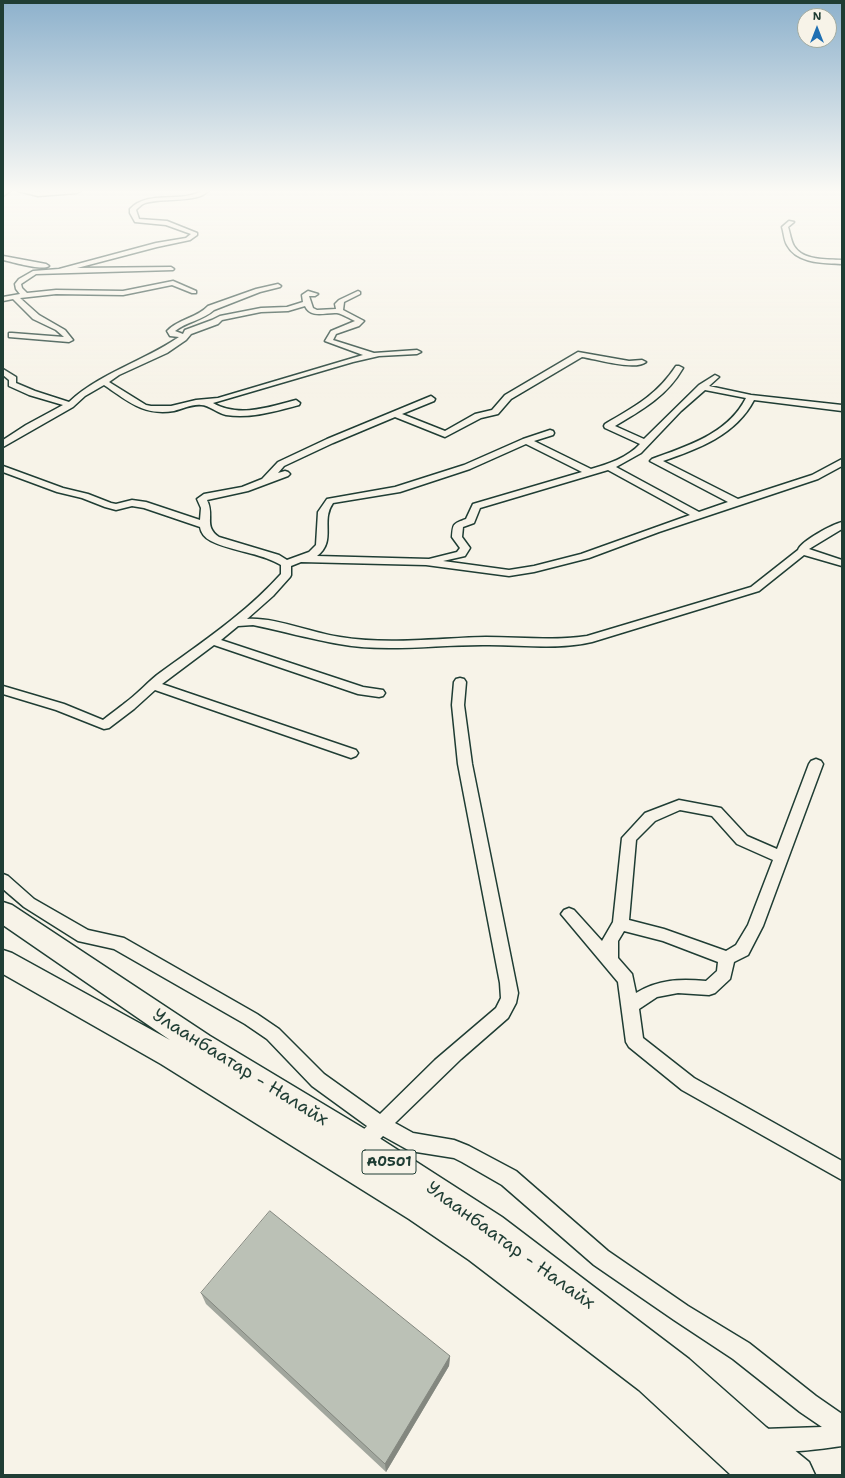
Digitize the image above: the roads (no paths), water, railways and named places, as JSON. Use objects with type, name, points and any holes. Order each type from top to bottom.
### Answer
[{"type":"highway","name":"Улаанбаатар - Налайх","points":[[3,912],[200,1045],[372,1134],[491,1228],[677,1371],[753,1440],[796,1475]]},
{"type":"highway","name":"Улаанбаатар - Налайх","points":[[3,961],[171,1055],[420,1208],[480,1249],[651,1378],[759,1475]]},
{"type":"street","points":[[12,260],[36,265],[68,268]]},
{"type":"street","points":[[58,271],[101,260]]},
{"type":"street","points":[[827,260],[842,262]]},
{"type":"street","points":[[24,294],[19,289],[18,284],[21,280],[34,272],[171,268]]},
{"type":"street","points":[[3,299],[24,294],[56,292],[123,293],[173,283],[194,292]]},
{"type":"street","points":[[184,336],[173,334],[171,331],[177,326],[206,313],[211,308],[247,296],[258,290],[278,286]]},
{"type":"street","points":[[315,294],[308,293],[305,295],[310,309],[316,312],[340,311],[360,320],[350,328],[334,332],[330,336],[330,341],[363,353],[379,354],[416,352]]},
{"type":"street","points":[[340,311],[339,304],[341,301],[358,293]]},
{"type":"street","points":[[12,335],[69,340],[66,334],[57,327],[36,317],[15,297]]},
{"type":"street","points":[[3,444],[29,427],[70,405],[82,394],[104,382],[116,373],[164,351],[188,332],[215,322],[220,318],[261,310],[283,310],[307,303]]},
{"type":"street","points":[[3,337],[48,324]]},
{"type":"street","points":[[104,382],[148,409],[178,408],[198,402],[219,400],[331,366],[379,354]]},
{"type":"street","points":[[395,414],[445,434],[478,416],[495,412],[508,397],[581,354],[629,362],[642,362]]},
{"type":"street","points":[[645,443],[608,426],[643,405],[665,389],[674,379],[679,368]]},
{"type":"street","points":[[3,371],[12,379],[12,384],[20,389],[70,405]]},
{"type":"street","points":[[426,562],[462,554],[465,548],[457,537],[458,524],[470,521],[476,506],[609,467],[641,449],[678,409],[715,377]]},
{"type":"street","points":[[702,388],[751,397],[842,408]]},
{"type":"street","points":[[737,503],[655,461],[691,448],[730,426],[744,411],[751,397]]},
{"type":"street","points":[[261,482],[273,473],[281,464],[330,441],[431,399]]},
{"type":"street","points":[[204,402],[226,413],[247,413],[296,403]]},
{"type":"street","points":[[285,474],[245,489],[207,496],[202,499],[206,509],[204,525],[209,536],[274,558],[286,564],[312,556],[322,546],[324,537],[322,523],[324,510],[330,501],[397,490],[467,467],[526,441],[550,433]]},
{"type":"street","points":[[526,441],[589,472]]},
{"type":"street","points":[[300,559],[426,562],[509,572],[534,569],[585,556],[815,477],[842,462]]},
{"type":"street","points":[[609,467],[699,516]]},
{"type":"street","points":[[3,469],[60,490],[85,496],[108,505],[116,507],[132,503],[146,505],[204,525]]},
{"type":"street","points":[[234,623],[253,622],[340,641],[384,644],[569,642],[596,637],[755,589],[770,579],[795,556],[803,551],[804,547],[842,525]]},
{"type":"street","points":[[803,551],[842,563]]},
{"type":"street","points":[[3,690],[104,724],[130,706],[153,685],[213,641],[234,623],[286,575],[286,564]]},
{"type":"street","points":[[213,641],[362,691],[379,693]]},
{"type":"street","points":[[372,1134],[465,1044],[490,1024],[508,1004],[509,995],[504,964],[465,764],[458,705],[460,682]]},
{"type":"street","points":[[153,685],[351,752]]},
{"type":"street","points":[[621,924],[664,935],[727,958],[742,950],[755,926],[816,764]]},
{"type":"street","points":[[610,962],[608,945],[615,930],[621,924],[630,838],[650,817],[679,805],[716,812],[742,840],[781,857]]},
{"type":"street","points":[[3,880],[29,902],[84,936],[118,943],[251,1019],[273,1034],[372,1134],[454,1149],[469,1155],[509,1178],[601,1258],[681,1313],[742,1352],[808,1404],[842,1427]]},
{"type":"street","points":[[570,914],[626,979],[635,1042],[688,1084],[842,1171]]},
{"type":"street","points":[[629,1006],[653,991],[678,986],[709,988],[724,974],[727,958]]},
{"type":"street","points":[[753,1440],[814,1439],[842,1435]]}]
